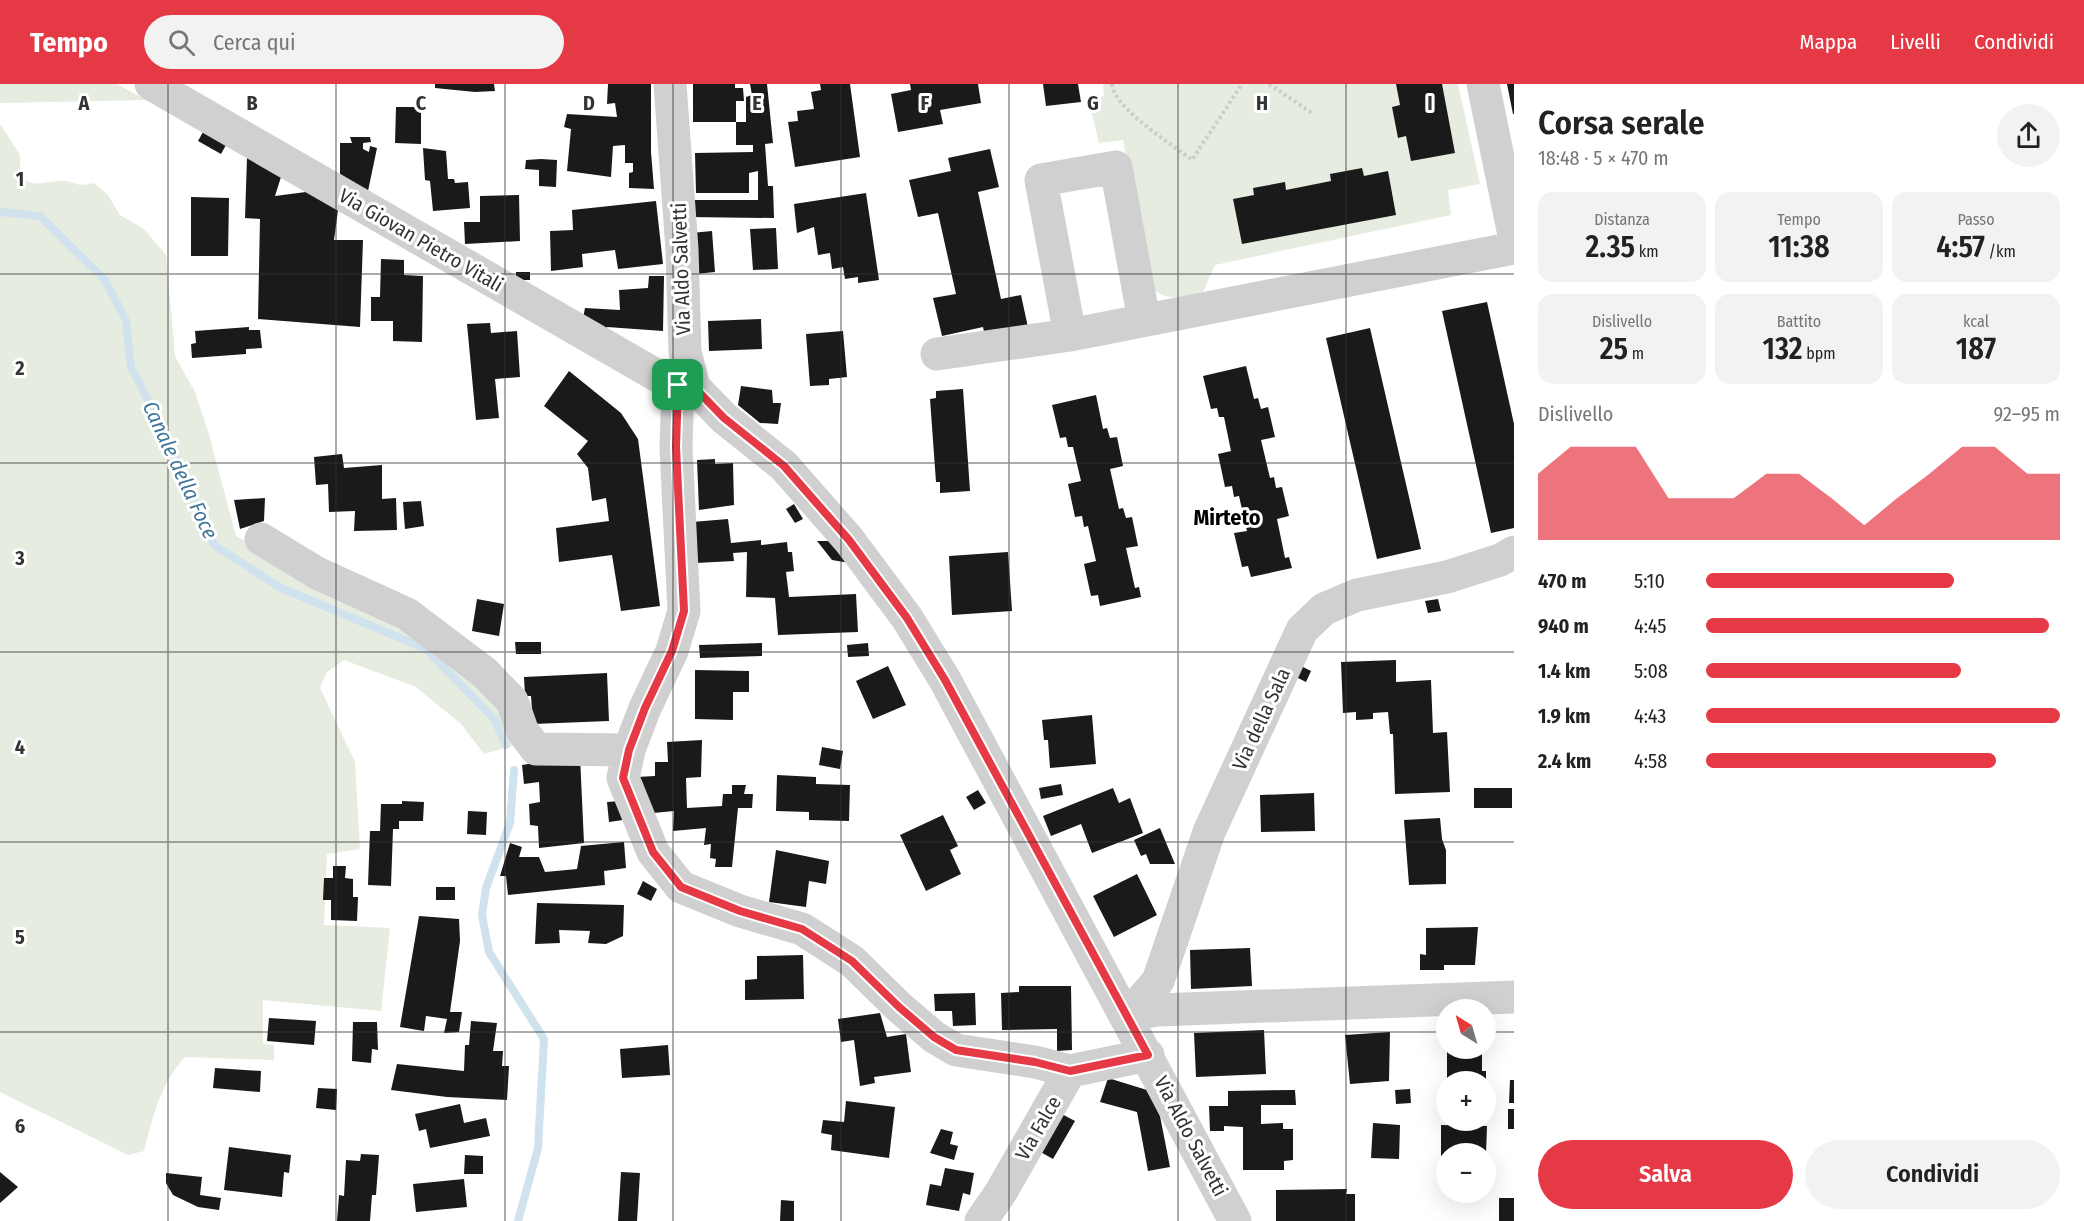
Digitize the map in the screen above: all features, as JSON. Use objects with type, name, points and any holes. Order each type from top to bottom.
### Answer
[{"type":"street","name":"Via Giovan Pietro Vitali","points":[[151,84],[616,353],[670,383],[686,386]]},
{"type":"street","name":"Via Aldo Salvetti","points":[[670,84],[682,249],[686,386],[784,466],[849,540],[907,618],[945,680],[1126,1013],[1235,1221]]},
{"type":"street","points":[[1483,84],[1514,236]]},
{"type":"street","points":[[1070,335],[1041,180],[1116,167],[1144,320]]},
{"type":"street","points":[[938,354],[1070,335],[1514,248]]},
{"type":"street","points":[[686,386],[676,447],[684,611],[672,651],[645,708],[629,750],[623,778],[653,852],[681,887],[740,911],[802,929],[852,961],[916,1022],[956,1050],[1035,1062],[1070,1071],[1148,1055]]},
{"type":"street","points":[[261,539],[317,573],[407,614],[459,653],[485,673],[512,702],[522,730],[536,749],[629,750]]},
{"type":"street","name":"Via della Sala","points":[[1126,1013],[1137,1005],[1158,981],[1209,832],[1302,630],[1324,609],[1357,595],[1447,577],[1500,560],[1514,552]]},
{"type":"street","points":[[1126,1013],[1514,997]]},
{"type":"street","name":"Via Falce","points":[[981,1221],[1001,1192],[1070,1071]]},
{"type":"path","points":[[1112,84],[1112,90],[1126,109],[1192,160],[1242,84]]},
{"type":"path","points":[[1269,84],[1312,113]]},
{"type":"shaded area","points":[[0,84],[117,84],[146,100],[0,103]]},
{"type":"shaded area","points":[[1103,84],[1458,84],[1480,184],[1448,190],[1451,215],[1215,265],[1203,292],[1179,297],[1167,296],[1154,290],[1147,283],[1123,140],[1099,143],[1088,98],[1104,96]]},
{"type":"shaded area","points":[[0,124],[20,155],[20,166],[25,180],[35,183],[67,181],[79,185],[94,183],[108,195],[120,215],[144,229],[166,255],[175,356],[195,392],[208,431],[236,536],[479,674],[522,743],[484,754],[461,724],[416,687],[344,660],[326,673],[320,688],[355,762],[360,849],[327,854],[324,925],[390,928],[381,1011],[263,1000],[263,1044],[274,1045],[274,1060],[185,1057],[176,1067],[163,1090],[144,1151],[128,1155],[0,1092]]},
{"type":"building","points":[[435,84],[494,84],[495,91],[475,92],[435,88]]},
{"type":"building","points":[[608,84],[651,84],[651,152],[654,189],[629,188],[629,173],[633,172],[633,163],[625,163],[625,145],[613,146],[611,177],[567,171],[571,129],[564,127],[567,114],[617,117],[615,103],[607,104]]},
{"type":"building","points":[[693,84],[735,84],[735,88],[743,88],[744,101],[736,101],[736,122],[693,122]]},
{"type":"building","points":[[750,84],[767,84],[773,143],[765,144],[768,186],[773,186],[774,218],[687,217],[687,200],[758,200],[758,171],[749,173],[749,193],[696,193],[695,153],[753,152],[753,145],[736,145],[736,122],[746,122],[746,97],[752,95]]},
{"type":"building","points":[[820,84],[850,84],[860,157],[795,167],[788,122],[798,121],[797,111],[814,109],[811,92],[821,90]]},
{"type":"building","points":[[910,84],[978,84],[981,103],[940,110],[943,124],[898,132],[891,94],[911,90]]},
{"type":"building","points":[[1043,84],[1078,84],[1081,102],[1046,106]]},
{"type":"building","points":[[1396,84],[1442,84],[1455,153],[1411,161],[1406,136],[1398,138],[1392,107],[1400,105]]},
{"type":"building","points":[[1507,84],[1514,84],[1514,114],[1513,114]]},
{"type":"building","points":[[396,107],[421,107],[421,144],[395,143]]},
{"type":"building","points":[[203,132],[226,145],[221,154],[198,141]]},
{"type":"building","points":[[350,137],[370,137],[371,142],[363,143],[363,149],[369,152],[370,146],[377,148],[368,191],[340,174],[340,143],[352,143]]},
{"type":"building","points":[[423,148],[446,151],[448,179],[454,179],[455,183],[468,182],[470,208],[433,211],[430,181],[425,180]]},
{"type":"building","points":[[990,149],[999,187],[978,192],[1001,299],[1021,295],[1029,332],[986,342],[983,327],[942,336],[933,298],[956,294],[938,213],[918,217],[909,180],[951,171],[948,158]]},
{"type":"building","points":[[247,157],[281,177],[275,196],[306,192],[338,210],[334,240],[363,240],[360,327],[258,319],[260,219],[245,218]]},
{"type":"building","points":[[526,160],[557,160],[556,187],[539,186],[539,170],[525,169]]},
{"type":"building","points":[[1362,168],[1364,176],[1388,171],[1396,215],[1242,244],[1233,199],[1254,195],[1253,188],[1285,182],[1286,190],[1331,181],[1330,174]]},
{"type":"building","points":[[866,193],[879,280],[858,283],[858,277],[845,279],[843,267],[832,269],[830,253],[818,255],[814,227],[797,233],[794,204]]},
{"type":"building","points":[[519,195],[520,241],[465,244],[464,222],[480,222],[480,196]]},
{"type":"building","points":[[191,197],[229,198],[228,256],[191,256]]},
{"type":"building","points":[[656,201],[663,264],[618,269],[615,250],[582,254],[583,267],[551,271],[550,231],[573,230],[572,210]]},
{"type":"building","points":[[776,228],[778,269],[753,270],[750,229]]},
{"type":"building","points":[[712,231],[715,272],[695,274],[691,233]]},
{"type":"building","points":[[381,259],[404,260],[404,275],[423,276],[422,342],[393,341],[393,321],[371,321],[371,297],[380,297]]},
{"type":"building","points":[[516,272],[530,272],[530,280],[516,280]]},
{"type":"building","points":[[649,276],[664,276],[663,331],[607,327],[605,337],[582,323],[585,308],[620,310],[619,290],[648,288]]},
{"type":"building","points":[[1487,302],[1514,424],[1514,528],[1491,533],[1442,311]]},
{"type":"building","points":[[761,319],[762,349],[709,351],[708,321]]},
{"type":"building","points":[[490,323],[491,333],[517,331],[520,377],[495,379],[499,418],[476,420],[467,324]]},
{"type":"building","points":[[249,327],[249,330],[260,330],[262,348],[246,349],[246,354],[192,358],[191,344],[196,343],[195,331]]},
{"type":"building","points":[[1370,328],[1421,549],[1377,559],[1326,338]]},
{"type":"building","points":[[843,331],[847,377],[829,379],[829,385],[810,386],[806,334]]},
{"type":"building","points":[[1246,366],[1254,399],[1258,398],[1261,409],[1268,407],[1275,437],[1261,440],[1270,478],[1274,477],[1276,488],[1282,487],[1289,516],[1277,519],[1285,558],[1289,557],[1292,568],[1251,577],[1248,566],[1242,567],[1234,533],[1247,531],[1239,496],[1234,497],[1232,486],[1225,487],[1218,454],[1231,451],[1224,417],[1219,417],[1217,408],[1211,409],[1203,376]]},
{"type":"building","points":[[569,371],[621,413],[638,439],[660,606],[621,611],[612,555],[559,562],[556,528],[609,521],[606,498],[592,501],[588,468],[577,454],[588,441],[544,406]]},
{"type":"building","points":[[741,386],[772,390],[773,403],[781,403],[778,424],[760,423],[738,405]]},
{"type":"building","points":[[963,389],[970,491],[940,493],[940,482],[936,482],[930,399],[936,398],[936,391]]},
{"type":"building","points":[[1096,395],[1103,429],[1107,428],[1110,438],[1117,437],[1123,466],[1110,469],[1119,509],[1123,508],[1126,518],[1132,517],[1138,546],[1126,548],[1135,588],[1139,587],[1141,597],[1100,606],[1098,595],[1091,596],[1084,564],[1096,561],[1088,526],[1084,527],[1082,516],[1075,517],[1068,484],[1081,481],[1073,447],[1068,447],[1066,437],[1060,438],[1052,405]]},
{"type":"building","points":[[342,454],[344,468],[382,465],[382,499],[396,498],[397,530],[354,531],[355,511],[329,512],[328,484],[316,485],[314,457]]},
{"type":"building","points":[[715,459],[715,464],[733,463],[734,505],[699,510],[697,460]]},
{"type":"building","points":[[265,498],[264,521],[240,529],[234,500]]},
{"type":"building","points":[[421,501],[424,526],[405,529],[403,502]]},
{"type":"building","points":[[794,504],[803,519],[795,523],[786,509]]},
{"type":"building","points":[[728,519],[731,543],[761,540],[761,545],[787,542],[788,552],[792,552],[794,571],[786,572],[789,597],[856,594],[858,632],[778,635],[775,598],[746,597],[747,552],[733,553],[734,561],[696,563],[692,522]]},
{"type":"building","points":[[817,541],[832,541],[850,563],[832,560]]},
{"type":"building","points":[[1008,552],[1012,611],[952,615],[949,556]]},
{"type":"building","points":[[477,599],[504,604],[499,636],[472,631]]},
{"type":"building","points":[[1438,599],[1441,611],[1428,613],[1425,601]]},
{"type":"building","points":[[515,642],[541,642],[541,654],[516,654]]},
{"type":"building","points":[[762,643],[762,656],[700,658],[699,645]]},
{"type":"building","points":[[868,643],[869,656],[848,657],[847,645]]},
{"type":"building","points":[[1396,660],[1396,682],[1431,680],[1433,733],[1447,732],[1450,792],[1395,794],[1393,734],[1390,734],[1388,712],[1373,713],[1373,719],[1356,720],[1356,712],[1343,713],[1341,662]]},
{"type":"building","points":[[888,666],[906,705],[873,719],[856,681]]},
{"type":"building","points":[[1301,666],[1311,671],[1306,682],[1296,677]]},
{"type":"building","points":[[695,670],[749,671],[749,692],[733,692],[733,720],[695,719]]},
{"type":"building","points":[[607,673],[609,721],[533,724],[531,696],[525,696],[524,677]]},
{"type":"building","points":[[1092,715],[1096,764],[1050,768],[1048,740],[1044,740],[1042,720]]},
{"type":"building","points":[[702,740],[701,777],[686,778],[687,808],[722,806],[723,794],[732,794],[732,785],[746,785],[744,794],[753,794],[752,808],[738,808],[732,867],[715,867],[716,859],[710,858],[711,844],[704,845],[706,828],[673,831],[674,811],[643,814],[637,777],[655,776],[655,762],[668,762],[667,742]]},
{"type":"building","points":[[822,747],[843,751],[840,769],[819,765]]},
{"type":"building","points":[[580,756],[584,843],[539,848],[538,826],[530,825],[529,804],[540,802],[539,782],[524,784],[522,765]]},
{"type":"building","points":[[777,775],[816,777],[816,784],[850,785],[849,821],[809,820],[809,812],[776,811]]},
{"type":"building","points":[[1061,784],[1063,795],[1041,799],[1039,788]]},
{"type":"building","points":[[1113,788],[1119,803],[1130,798],[1143,833],[1092,853],[1081,824],[1051,836],[1043,816]]},
{"type":"building","points":[[1474,788],[1512,788],[1512,808],[1474,808]]},
{"type":"building","points":[[978,790],[986,803],[974,810],[966,797]]},
{"type":"building","points":[[1314,793],[1315,831],[1261,832],[1260,795]]},
{"type":"building","points":[[402,801],[424,802],[423,821],[399,821],[399,829],[393,829],[391,886],[368,885],[370,831],[380,831],[381,804],[402,804]]},
{"type":"building","points":[[621,801],[623,820],[609,822],[607,802]]},
{"type":"building","points":[[468,811],[487,812],[486,835],[467,834]]},
{"type":"building","points":[[943,815],[958,846],[950,850],[961,874],[926,891],[900,835]]},
{"type":"building","points":[[1440,818],[1442,839],[1446,850],[1446,884],[1409,885],[1404,820]]},
{"type":"building","points":[[1160,828],[1175,864],[1150,864],[1146,854],[1141,856],[1134,840]]},
{"type":"building","points":[[624,842],[626,868],[604,871],[605,885],[508,895],[506,876],[500,876],[510,843],[522,847],[519,857],[539,857],[545,872],[577,869],[581,846]]},
{"type":"building","points":[[776,850],[829,861],[826,884],[809,881],[806,907],[769,902]]},
{"type":"building","points":[[333,866],[346,866],[345,878],[353,879],[353,897],[358,897],[357,921],[331,920],[331,900],[323,900],[324,878],[333,878]]},
{"type":"building","points":[[1137,874],[1157,915],[1114,937],[1093,896]]},
{"type":"building","points":[[643,881],[657,889],[651,901],[637,894]]},
{"type":"building","points":[[436,887],[455,887],[455,900],[436,900]]},
{"type":"building","points":[[537,903],[624,905],[623,936],[606,944],[588,943],[590,931],[559,930],[560,943],[535,944]]},
{"type":"building","points":[[419,916],[459,919],[460,941],[450,1012],[462,1012],[459,1032],[444,1033],[447,1019],[426,1016],[424,1031],[400,1027]]},
{"type":"building","points":[[1478,927],[1475,965],[1444,965],[1444,970],[1420,970],[1420,954],[1426,955],[1426,928]]},
{"type":"building","points":[[1250,948],[1252,986],[1191,989],[1190,950]]},
{"type":"building","points":[[803,955],[804,999],[745,1000],[745,980],[757,979],[757,956]]},
{"type":"building","points":[[1019,986],[1071,986],[1072,1050],[1057,1051],[1057,1029],[1002,1030],[1001,993],[1019,992]]},
{"type":"building","points":[[975,993],[976,1025],[953,1026],[952,1011],[935,1011],[934,994]]},
{"type":"building","points":[[880,1013],[887,1037],[906,1034],[911,1072],[874,1077],[875,1083],[860,1086],[854,1040],[841,1042],[838,1019]]},
{"type":"building","points":[[269,1018],[316,1021],[314,1045],[267,1041]]},
{"type":"building","points":[[471,1021],[497,1023],[493,1051],[503,1051],[502,1066],[509,1066],[507,1100],[447,1097],[391,1090],[397,1064],[464,1071],[465,1045],[469,1045]]},
{"type":"building","points":[[353,1022],[377,1022],[378,1050],[372,1049],[371,1063],[352,1061]]},
{"type":"building","points":[[1264,1030],[1266,1074],[1196,1077],[1194,1033]]},
{"type":"building","points":[[1390,1032],[1389,1081],[1350,1084],[1345,1035]]},
{"type":"building","points":[[668,1045],[670,1075],[622,1078],[620,1049]]},
{"type":"building","points":[[1447,1059],[1482,1059],[1482,1071],[1447,1071]]},
{"type":"building","points":[[215,1068],[261,1071],[260,1092],[213,1088]]},
{"type":"building","points":[[1108,1078],[1147,1090],[1160,1116],[1170,1167],[1148,1171],[1137,1112],[1100,1102]]},
{"type":"building","points":[[1510,1080],[1514,1080],[1514,1103],[1509,1103]]},
{"type":"building","points":[[318,1088],[337,1089],[336,1110],[316,1108]]},
{"type":"building","points":[[1410,1089],[1411,1103],[1396,1104],[1395,1090]]},
{"type":"building","points":[[1295,1090],[1296,1105],[1261,1105],[1261,1124],[1283,1123],[1283,1129],[1293,1129],[1293,1160],[1284,1161],[1284,1170],[1243,1170],[1243,1127],[1224,1126],[1224,1131],[1210,1131],[1209,1106],[1228,1106],[1228,1091]]},
{"type":"building","points":[[846,1101],[895,1107],[889,1158],[831,1150],[832,1135],[821,1133],[823,1120],[844,1122]]},
{"type":"building","points":[[460,1104],[464,1123],[486,1118],[490,1136],[430,1148],[426,1129],[419,1131],[415,1114]]},
{"type":"building","points":[[1508,1109],[1514,1109],[1514,1129],[1508,1129]]},
{"type":"building","points":[[1058,1112],[1075,1121],[1053,1159],[1037,1150]]},
{"type":"building","points":[[1373,1123],[1400,1125],[1399,1159],[1371,1158]]},
{"type":"building","points":[[941,1129],[953,1132],[950,1144],[958,1146],[954,1160],[930,1153]]},
{"type":"building","points":[[1441,1131],[1487,1131],[1486,1143],[1441,1143]]},
{"type":"building","points":[[229,1147],[291,1155],[289,1173],[284,1172],[282,1197],[224,1190]]},
{"type":"building","points":[[361,1154],[379,1155],[376,1195],[372,1195],[370,1221],[337,1221],[339,1195],[344,1196],[346,1160],[360,1161]]},
{"type":"building","points":[[465,1155],[483,1156],[483,1174],[464,1174]]},
{"type":"building","points":[[945,1168],[974,1173],[970,1195],[963,1193],[959,1211],[926,1205],[930,1184],[941,1186]]},
{"type":"building","points":[[0,1172],[18,1187],[0,1203]]},
{"type":"building","points":[[621,1172],[640,1173],[637,1221],[618,1221]]},
{"type":"building","points":[[166,1173],[202,1177],[200,1195],[221,1198],[219,1210],[198,1207],[173,1195],[166,1183]]},
{"type":"building","points":[[464,1179],[467,1207],[416,1212],[413,1184]]},
{"type":"building","points":[[1347,1189],[1346,1194],[1355,1194],[1355,1221],[1276,1221],[1276,1190]]},
{"type":"building","points":[[1499,1198],[1514,1198],[1514,1221],[1499,1221]]},
{"type":"building","points":[[781,1200],[794,1201],[794,1221],[780,1221]]},
{"type":"waterway","name":"Canale della Foce","points":[[0,212],[40,216],[105,280],[126,321],[131,367],[169,442],[214,545],[279,587],[426,649],[495,720],[506,745]]},
{"type":"waterway","name":"Canale della Foce","points":[[514,770],[510,823],[486,888],[482,915],[489,952],[544,1039],[538,1148],[518,1221]]},
{"type":"district","name":"Mirteto","points":[[1227,517]]},
{"type":"route","points":[[678,385],[694,387],[724,418],[784,466],[849,540],[907,618],[945,680],[1148,1055],[1119,1063],[1070,1071],[1035,1062],[956,1050],[934,1037],[852,961],[802,929],[740,911],[681,887],[653,852],[623,778],[629,750],[645,708],[672,651],[684,611],[676,447],[678,385]]}]
